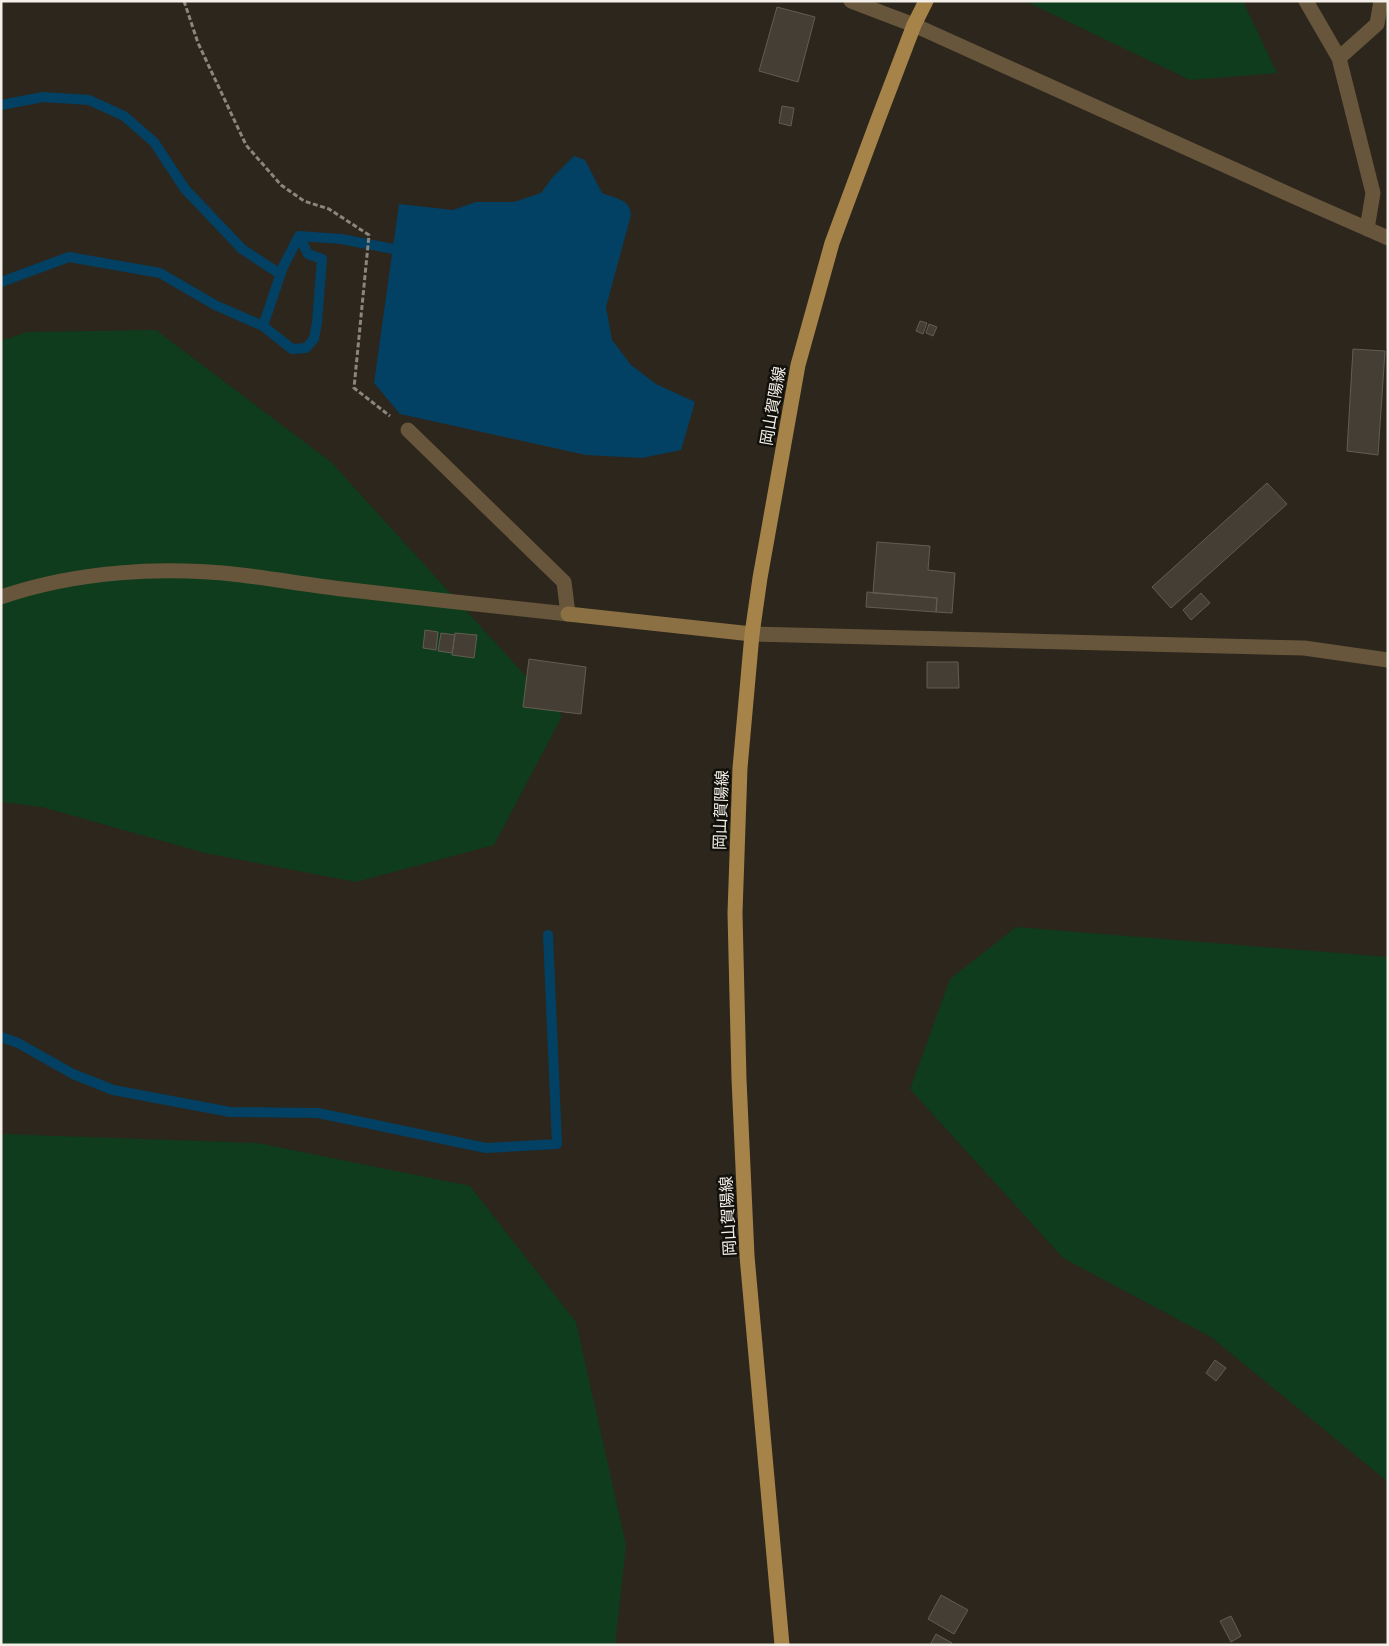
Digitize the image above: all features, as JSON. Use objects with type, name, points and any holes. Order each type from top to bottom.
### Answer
[{"type":"main road","name":"岡山賀陽線","points":[[782,1645],[747,1256],[739,1079],[735,913],[740,768],[752,634],[760,578],[798,365],[832,243],[914,25],[926,1]]},
{"type":"street","points":[[851,1],[914,25],[1388,238]]},
{"type":"street","points":[[1306,1],[1339,58],[1373,193],[1368,229]]},
{"type":"street","points":[[1339,58],[1377,24],[1381,1]]},
{"type":"street","points":[[408,430],[564,582],[568,614]]},
{"type":"street","points":[[1,597],[72,578],[128,572],[180,571],[240,575],[340,589],[752,634],[1304,648],[1388,660]]},
{"type":"path","points":[[184,1],[198,43],[246,145],[281,185],[304,201],[329,209],[369,235],[354,388],[408,430]]},
{"type":"green space","points":[[1025,1],[1243,1],[1277,73],[1190,80]]},
{"type":"green space","points":[[156,330],[331,462],[562,716],[494,845],[356,882],[205,853],[42,807],[1,802],[1,341],[27,332]]},
{"type":"green space","points":[[1016,927],[1388,957],[1388,1482],[1211,1337],[1063,1258],[910,1089],[950,979]]},
{"type":"green space","points":[[1,1134],[258,1143],[470,1186],[576,1322],[626,1545],[615,1645],[1,1645]]},
{"type":"water","points":[[574,156],[585,160],[602,193],[625,202],[630,209],[631,215],[606,307],[612,340],[631,365],[656,384],[695,402],[681,450],[642,458],[586,455],[400,414],[374,383],[399,204],[453,210],[476,202],[514,202],[541,193],[552,178]]},
{"type":"building","points":[[777,7],[815,17],[798,82],[759,71]]},
{"type":"building","points":[[782,106],[794,108],[791,126],[779,123]]},
{"type":"building","points":[[920,321],[927,323],[923,334],[916,331]]},
{"type":"building","points":[[929,324],[937,327],[933,336],[926,333]]},
{"type":"building","points":[[1353,349],[1385,351],[1378,455],[1347,451]]},
{"type":"building","points":[[1267,483],[1287,504],[1171,608],[1152,587]]},
{"type":"building","points":[[877,542],[930,546],[928,570],[955,573],[952,613],[936,612],[937,598],[873,593]]},
{"type":"building","points":[[867,592],[937,598],[936,612],[866,607]]},
{"type":"building","points":[[1201,593],[1210,603],[1191,620],[1183,610]]},
{"type":"building","points":[[425,630],[438,632],[436,650],[423,648]]},
{"type":"building","points":[[441,633],[455,635],[452,653],[438,651]]},
{"type":"building","points":[[455,633],[477,635],[474,658],[452,655]]},
{"type":"building","points":[[529,659],[586,667],[581,714],[523,707]]},
{"type":"building","points":[[927,662],[958,662],[959,688],[927,688]]},
{"type":"building","points":[[1215,1360],[1226,1368],[1216,1381],[1206,1373]]},
{"type":"building","points":[[941,1595],[968,1610],[954,1634],[928,1619]]},
{"type":"building","points":[[1231,1616],[1241,1636],[1231,1642],[1220,1621]]},
{"type":"building","points":[[936,1634],[952,1643],[951,1645],[930,1645]]},
{"type":"waterway","points":[[1,105],[43,97],[89,100],[124,116],[154,142],[185,189],[242,249],[280,274]]},
{"type":"waterway","points":[[1,282],[69,257],[160,273],[215,305],[263,326],[292,349],[306,348],[314,339],[322,259],[308,254],[299,236],[341,239],[404,251]]},
{"type":"waterway","points":[[263,326],[283,267],[299,236]]},
{"type":"waterway","points":[[1,1037],[18,1043],[73,1074],[113,1090],[230,1112],[318,1113],[486,1148],[557,1144],[548,935]]}]
